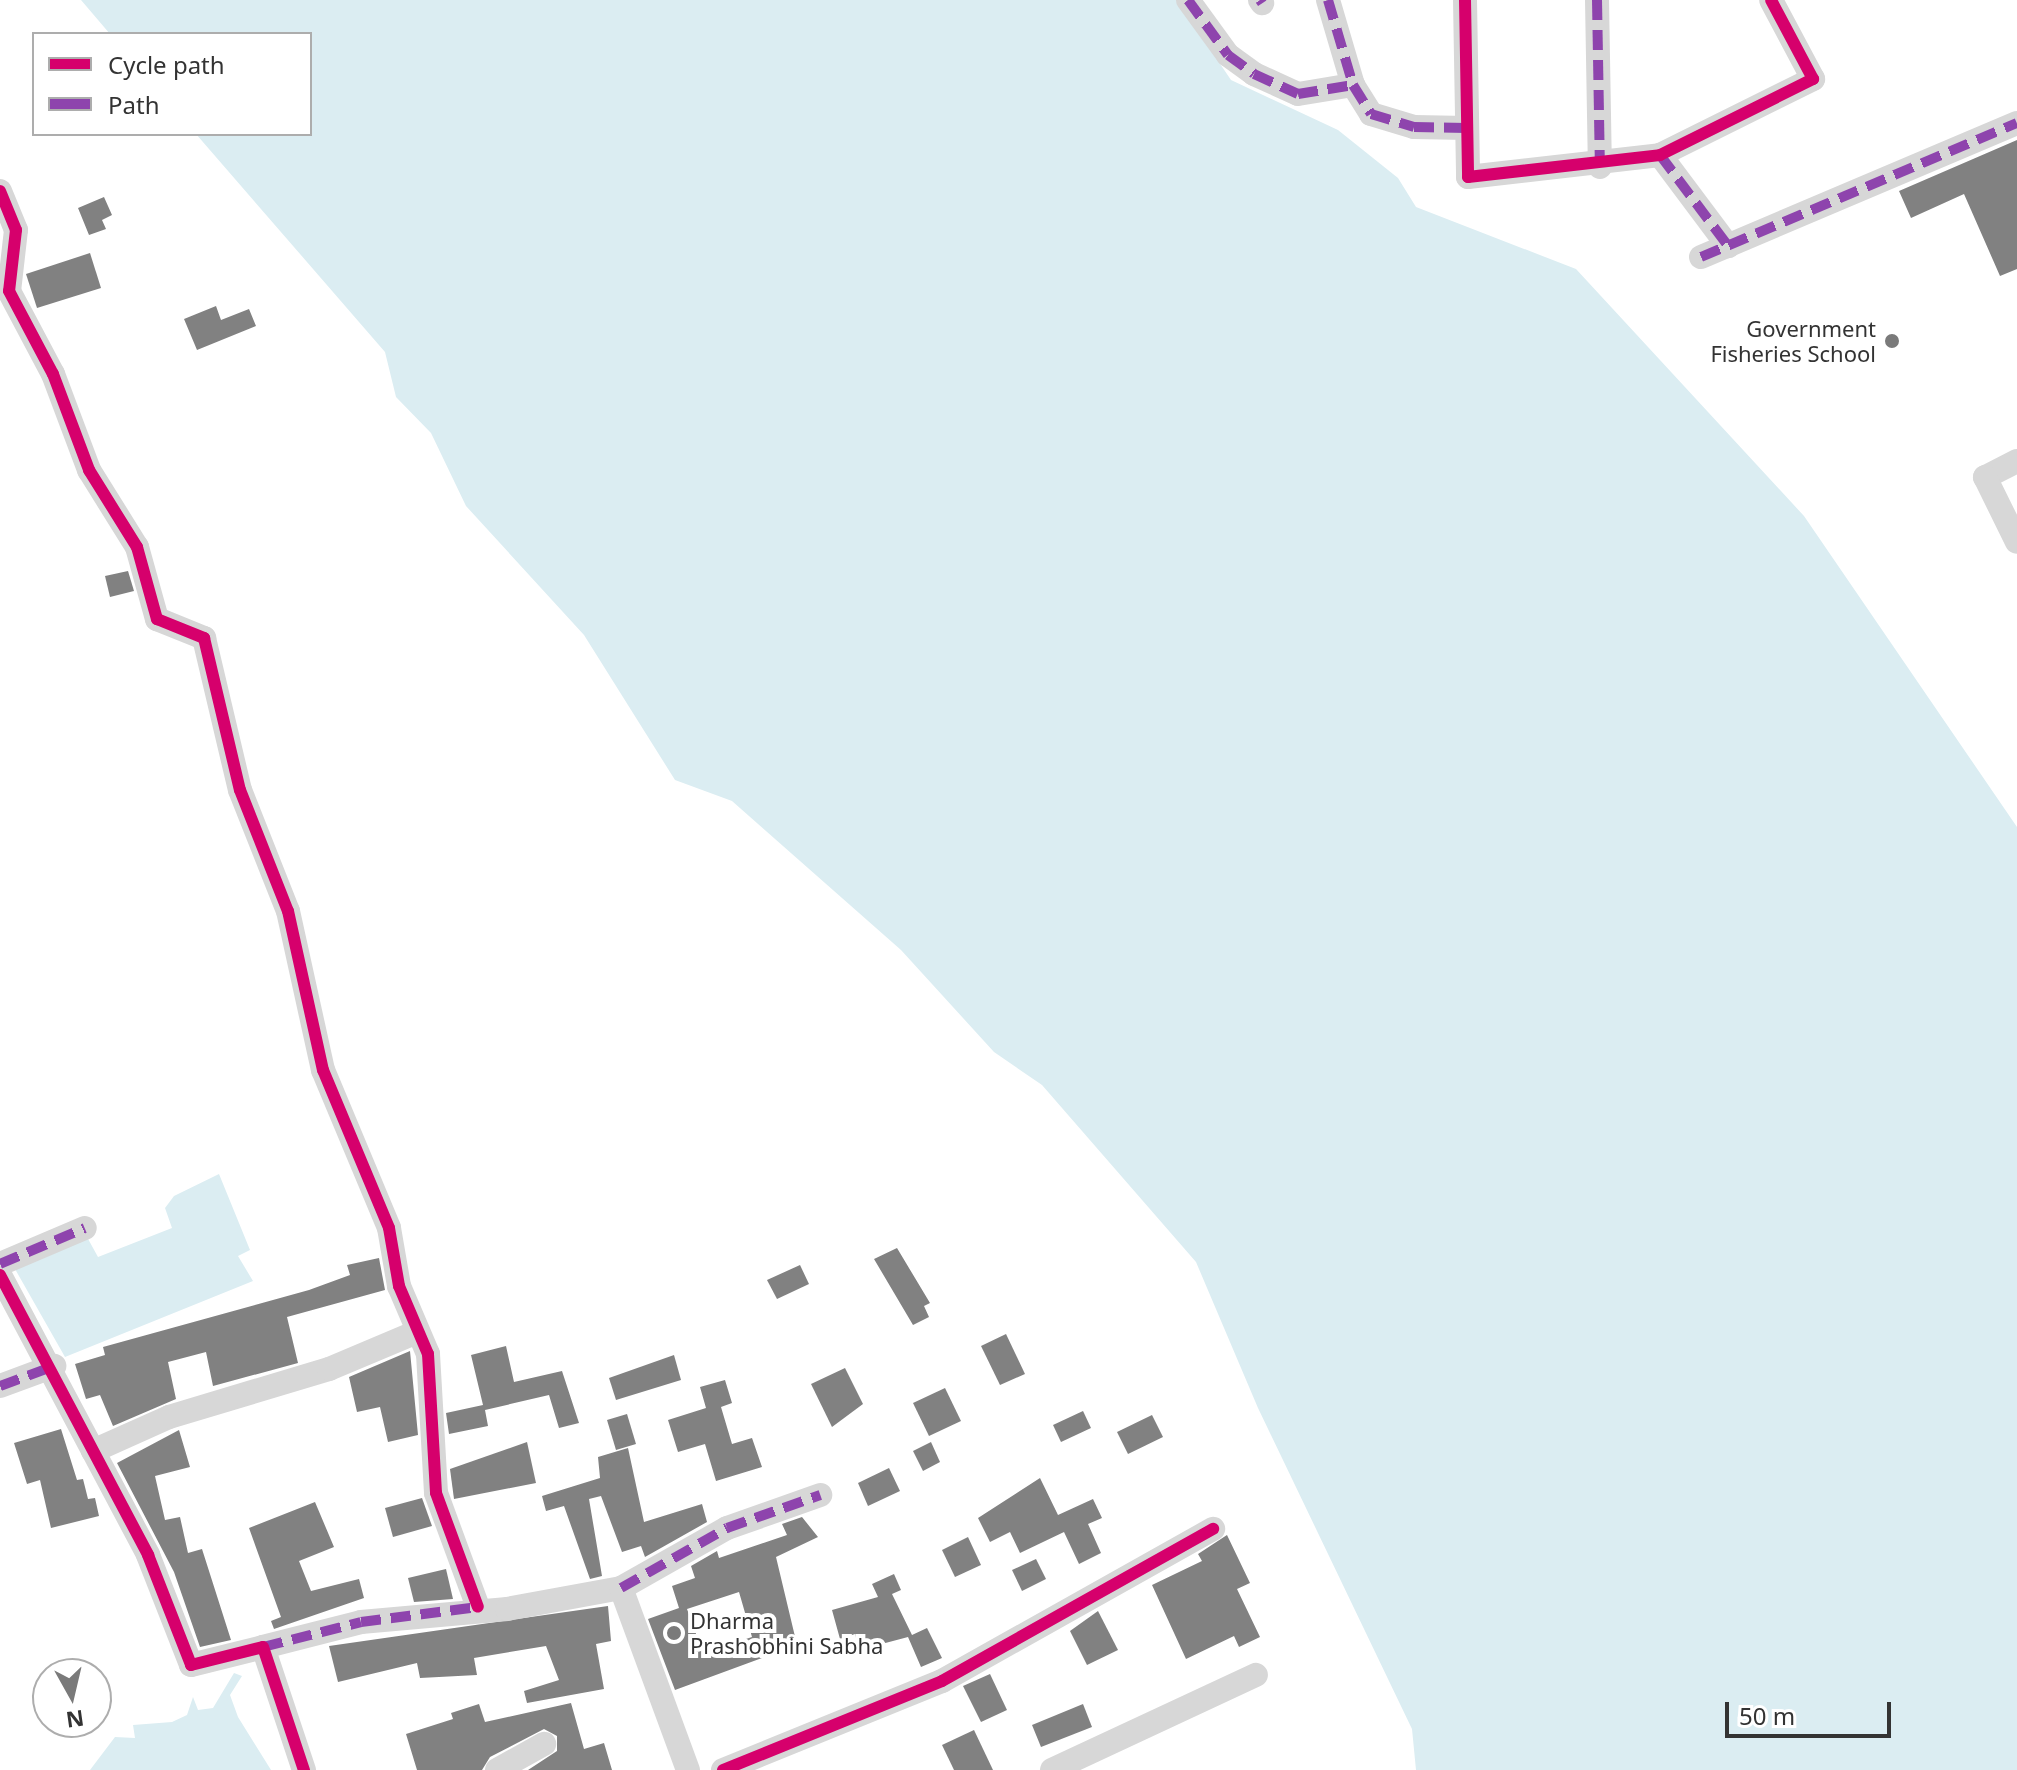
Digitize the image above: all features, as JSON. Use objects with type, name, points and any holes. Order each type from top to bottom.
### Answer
[{"type":"street","points":[[1188,0],[1228,55],[1254,74],[1298,94],[1353,85]]},
{"type":"street","points":[[1328,0],[1353,85],[1371,114],[1414,127],[1467,128]]},
{"type":"street","points":[[1465,0],[1468,177],[1600,167],[1660,155],[1813,79],[1771,0]]},
{"type":"street","points":[[1597,0],[1600,167]]},
{"type":"street","points":[[1701,257],[2017,123]]},
{"type":"street","points":[[1660,155],[1728,246]]},
{"type":"street","points":[[0,191],[16,230],[7,308],[53,374],[89,470],[137,547],[157,619],[204,638],[240,790],[288,911],[323,1070],[389,1228],[435,1395],[436,1493],[478,1607]]},
{"type":"street","points":[[2017,461],[1985,477],[2017,542]]},
{"type":"street","points":[[0,1264],[85,1228]]},
{"type":"street","points":[[0,1275],[54,1366],[93,1451],[161,1582],[191,1665],[361,1622],[478,1607],[507,1609],[621,1588],[727,1528],[820,1495]]},
{"type":"street","points":[[93,1451],[169,1417],[329,1369],[417,1332]]},
{"type":"street","points":[[0,1386],[54,1366]]},
{"type":"street","points":[[723,1770],[942,1681],[1213,1529]]},
{"type":"street","points":[[621,1588],[688,1770]]},
{"type":"street","points":[[263,1647],[304,1770]]},
{"type":"street","points":[[1052,1770],[1256,1675]]},
{"type":"street","points":[[497,1770],[544,1744]]},
{"type":"shaded area","points":[[81,0],[1177,0],[1231,80],[1338,130],[1398,178],[1416,207],[1576,269],[1804,516],[2017,827],[2017,1770],[1416,1770],[1412,1729],[1258,1408],[1196,1262],[1042,1085],[994,1052],[901,950],[732,801],[675,780],[584,635],[466,506],[431,433],[396,397],[385,352],[198,136],[312,136],[312,32],[108,32]]},
{"type":"shaded area","points":[[219,1174],[250,1250],[238,1256],[253,1281],[65,1357],[15,1269],[87,1237],[98,1257],[172,1228],[165,1208],[174,1196]]},
{"type":"shaded area","points":[[234,1673],[242,1676],[230,1695],[238,1717],[271,1770],[90,1770],[115,1737],[135,1738],[133,1725],[172,1722],[187,1715],[193,1697],[198,1710],[213,1708]]},
{"type":"building","points":[[2017,140],[2017,269],[2000,276],[1964,194],[1911,218],[1899,191]]},
{"type":"building","points":[[104,197],[112,215],[102,220],[106,229],[89,235],[78,208]]},
{"type":"building","points":[[90,253],[101,288],[37,308],[26,274]]},
{"type":"building","points":[[216,306],[221,320],[249,309],[256,326],[197,350],[184,319]]},
{"type":"building","points":[[128,571],[134,591],[110,597],[105,576]]},
{"type":"building","points":[[897,1248],[930,1303],[924,1306],[929,1317],[913,1325],[874,1259]]},
{"type":"building","points":[[379,1258],[385,1290],[287,1317],[298,1363],[213,1386],[206,1352],[168,1362],[176,1399],[113,1426],[100,1395],[86,1399],[75,1364],[105,1355],[103,1347],[309,1290],[350,1275],[347,1265]]},
{"type":"building","points":[[800,1265],[809,1284],[777,1299],[767,1280]]},
{"type":"building","points":[[1006,1334],[1025,1374],[1000,1385],[981,1346]]},
{"type":"building","points":[[506,1346],[514,1382],[562,1371],[579,1423],[559,1428],[549,1395],[485,1410],[488,1426],[449,1434],[446,1413],[483,1405],[471,1355]]},
{"type":"building","points":[[410,1351],[418,1435],[388,1442],[380,1407],[357,1412],[349,1377]]},
{"type":"building","points":[[674,1355],[681,1380],[616,1400],[609,1378]]},
{"type":"building","points":[[845,1368],[863,1404],[832,1427],[811,1384]]},
{"type":"building","points":[[725,1380],[732,1403],[721,1407],[732,1444],[752,1438],[762,1467],[716,1481],[705,1444],[678,1452],[668,1420],[706,1408],[700,1387]]},
{"type":"building","points":[[945,1388],[961,1421],[929,1436],[913,1403]]},
{"type":"building","points":[[1083,1411],[1091,1428],[1061,1442],[1053,1425]]},
{"type":"building","points":[[627,1414],[636,1444],[616,1450],[607,1420]]},
{"type":"building","points":[[1152,1415],[1163,1437],[1128,1454],[1117,1432]]},
{"type":"building","points":[[61,1429],[77,1480],[83,1479],[88,1499],[95,1498],[99,1516],[51,1528],[40,1480],[27,1484],[14,1443]]},
{"type":"building","points":[[179,1430],[190,1467],[155,1476],[165,1520],[180,1517],[188,1553],[202,1549],[231,1640],[200,1647],[174,1572],[117,1463]]},
{"type":"building","points":[[527,1442],[536,1483],[454,1499],[450,1469]]},
{"type":"building","points":[[931,1442],[940,1462],[923,1471],[913,1451]]},
{"type":"building","points":[[628,1448],[644,1522],[702,1504],[707,1522],[645,1557],[641,1546],[622,1552],[601,1496],[589,1499],[602,1576],[590,1579],[564,1506],[546,1511],[542,1496],[600,1478],[598,1457]]},
{"type":"building","points":[[889,1468],[900,1491],[868,1506],[858,1483]]},
{"type":"building","points":[[1040,1478],[1058,1515],[1093,1499],[1102,1518],[1088,1524],[1101,1553],[1079,1564],[1064,1532],[1020,1553],[1010,1532],[990,1542],[978,1518]]},
{"type":"building","points":[[422,1498],[432,1526],[393,1537],[385,1508]]},
{"type":"building","points":[[315,1502],[334,1547],[299,1561],[311,1591],[359,1579],[364,1598],[274,1629],[271,1621],[281,1617],[249,1528]]},
{"type":"building","points":[[802,1517],[818,1537],[776,1557],[797,1645],[675,1690],[648,1619],[679,1608],[672,1586],[695,1578],[691,1566],[717,1551],[719,1558],[787,1535],[782,1524]],"holes":[[[739,1592],[752,1637],[703,1653],[687,1609]]]},
{"type":"building","points":[[1227,1535],[1250,1583],[1237,1589],[1260,1637],[1239,1647],[1234,1636],[1186,1659],[1152,1585],[1202,1561],[1198,1554]]},
{"type":"building","points":[[968,1537],[981,1565],[955,1577],[942,1550]]},
{"type":"building","points":[[1036,1559],[1046,1579],[1022,1591],[1012,1570]]},
{"type":"building","points":[[446,1569],[453,1599],[414,1602],[408,1578]]},
{"type":"building","points":[[894,1574],[901,1590],[892,1594],[912,1635],[927,1628],[942,1658],[921,1667],[908,1637],[859,1650],[855,1634],[840,1639],[832,1610],[878,1597],[872,1584]]},
{"type":"building","points":[[608,1606],[611,1641],[596,1644],[604,1689],[527,1703],[524,1691],[559,1680],[546,1646],[474,1658],[477,1675],[420,1678],[417,1663],[338,1682],[329,1646]]},
{"type":"building","points":[[1098,1611],[1118,1650],[1087,1665],[1070,1631]]},
{"type":"building","points":[[990,1674],[1007,1710],[981,1722],[963,1686]]},
{"type":"building","points":[[571,1703],[584,1749],[604,1743],[612,1770],[528,1770],[557,1751],[557,1736],[544,1729],[490,1757],[482,1770],[417,1770],[406,1734],[453,1719],[451,1713],[479,1704],[485,1722]]},
{"type":"building","points":[[1083,1704],[1092,1727],[1041,1747],[1032,1725]]},
{"type":"building","points":[[974,1730],[993,1770],[954,1770],[942,1745]]},
{"type":"marked path","points":[[1188,0],[1228,55],[1254,74],[1298,94],[1353,85]]},
{"type":"marked path","points":[[1328,0],[1353,85],[1371,114],[1414,127],[1467,128]]},
{"type":"marked path","points":[[1597,0],[1600,167]]},
{"type":"marked path","points":[[1701,257],[2017,123]]},
{"type":"marked path","points":[[1660,155],[1728,246]]},
{"type":"marked path","points":[[0,1264],[85,1228]]},
{"type":"marked path","points":[[0,1386],[54,1366]]},
{"type":"marked path","points":[[621,1588],[727,1528],[820,1495]]},
{"type":"marked path","points":[[263,1647],[361,1622],[478,1607]]},
{"type":"cycle path","points":[[1465,0],[1468,177],[1660,155],[1813,79],[1771,0]]},
{"type":"cycle path","points":[[0,191],[16,230],[9,291],[53,374],[89,470],[137,547],[157,619],[204,638],[240,790],[288,911],[323,1070],[389,1228],[399,1286],[428,1354],[436,1493],[478,1607]]},
{"type":"cycle path","points":[[0,1275],[148,1555],[191,1665],[263,1647],[304,1770]]},
{"type":"cycle path","points":[[723,1770],[942,1681],[1213,1529]]},
{"type":"place","name":"Government Fisheries School","points":[[1892,341]]},
{"type":"place","name":"Dharma Prashobhini Sabha","points":[[674,1633]]}]
